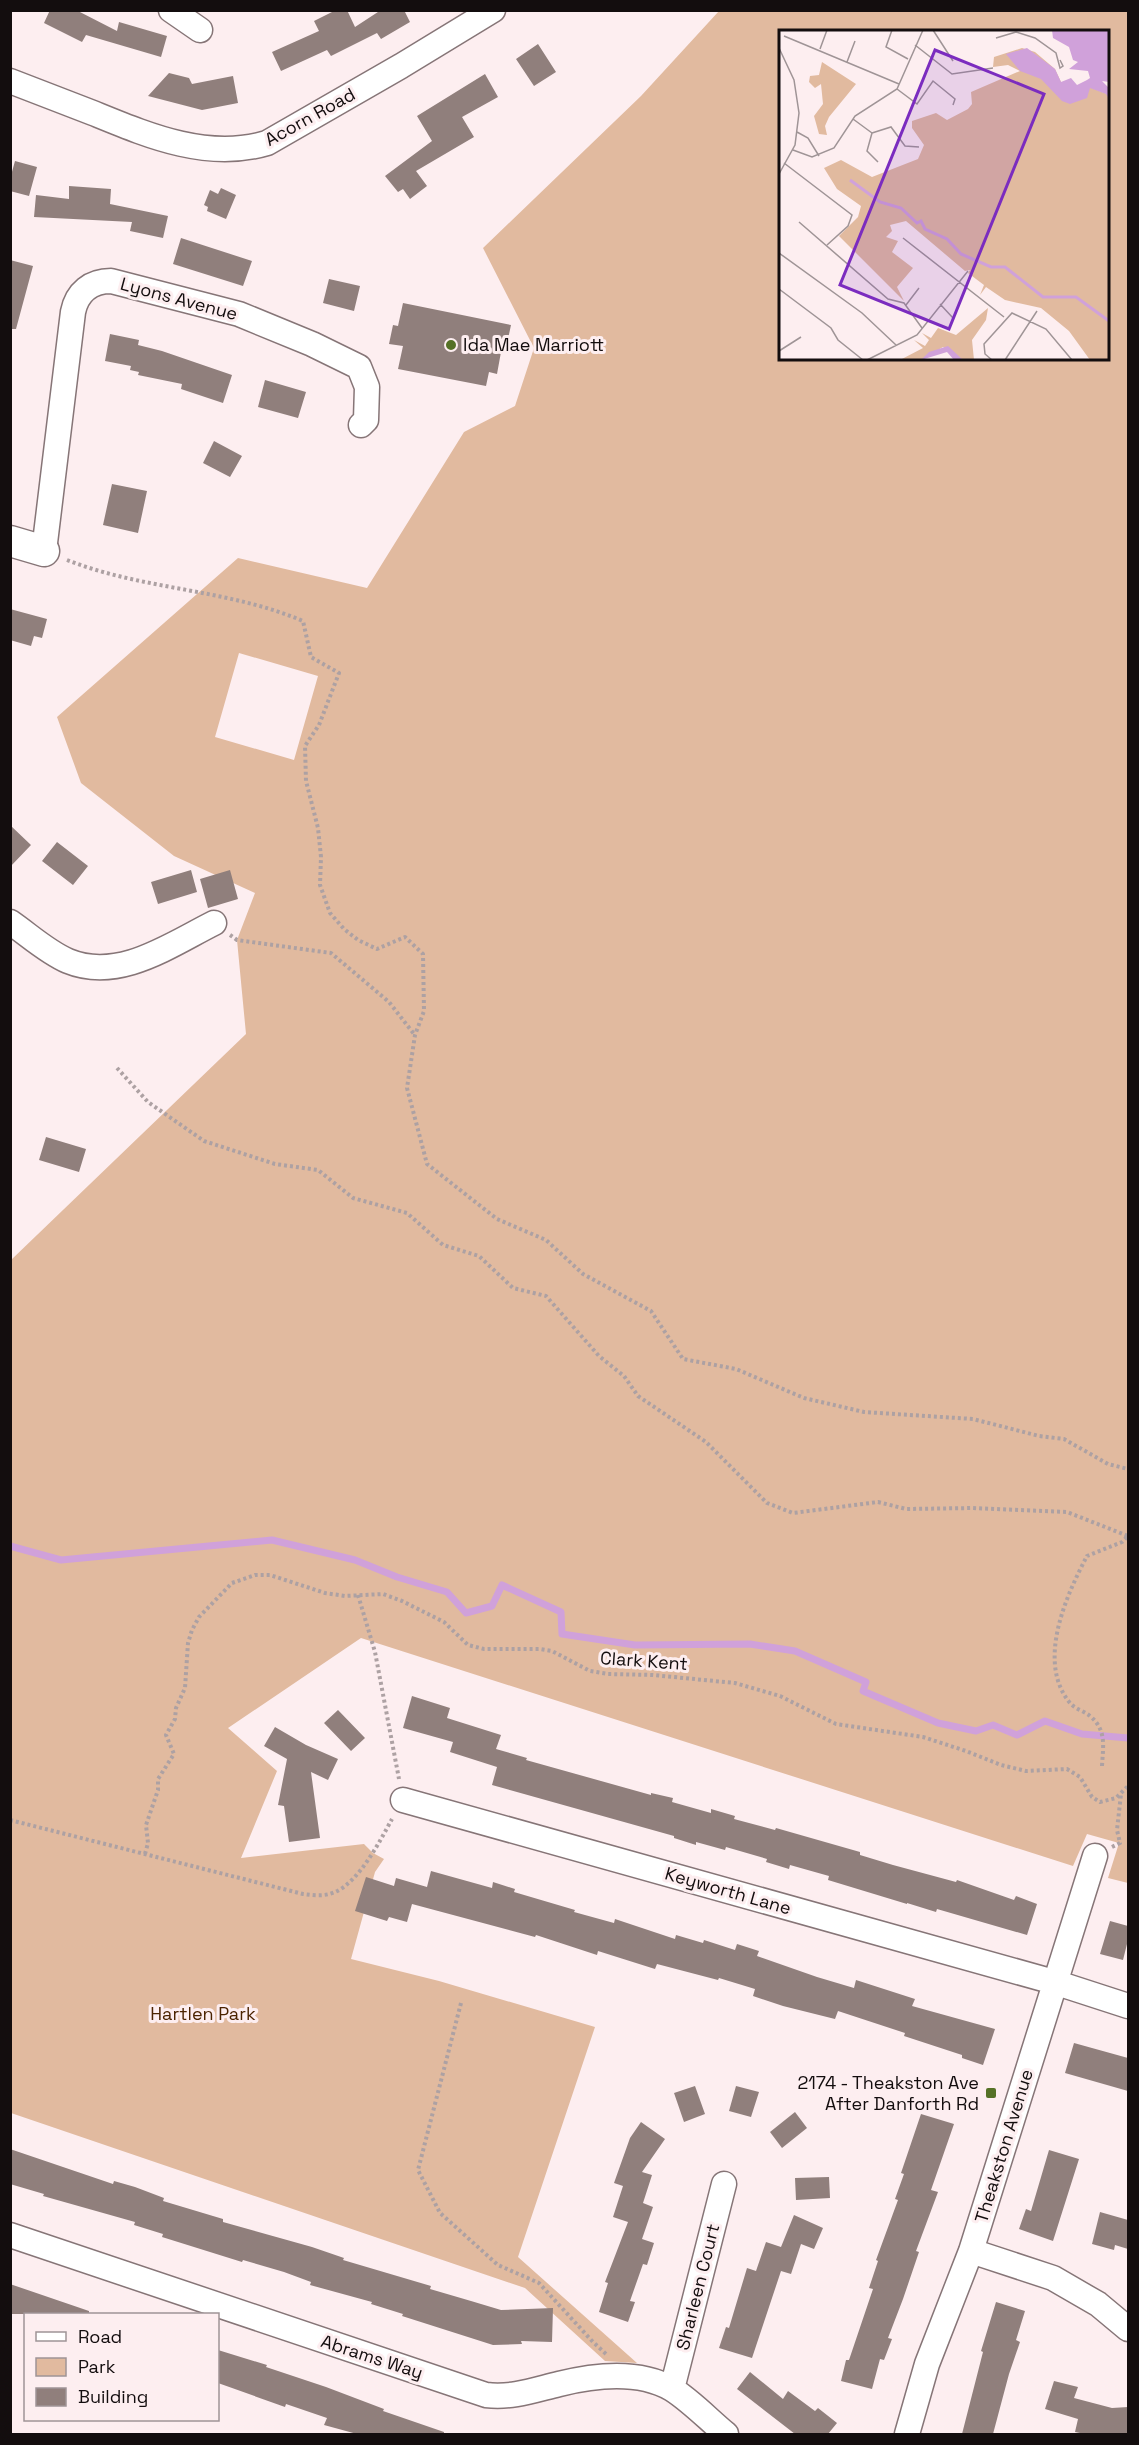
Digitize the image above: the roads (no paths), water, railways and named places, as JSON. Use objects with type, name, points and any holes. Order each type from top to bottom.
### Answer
[{"type":"street","points":[[171,10],[200,30]]},
{"type":"street","name":"Acorn Road","points":[[10,81],[143,133],[188,146],[246,149],[267,143],[493,10]]},
{"type":"street","name":"Lyons Avenue","points":[[44,551],[73,312],[79,295],[94,283],[102,281],[119,283],[239,314],[312,344],[359,367],[367,387],[366,420],[360,425]]},
{"type":"street","points":[[10,541],[44,551]]},
{"type":"street","points":[[10,922],[55,954],[69,961],[109,968],[146,957],[214,923]]},
{"type":"street","name":"Keyworth Lane","points":[[403,1800],[1054,1982],[1128,2006]]},
{"type":"street","name":"Theakston Avenue","points":[[907,2434],[927,2364],[971,2251],[1095,1856]]},
{"type":"street","name":"Sharleen Court","points":[[672,2389],[724,2184]]},
{"type":"street","name":"Abrams Way","points":[[10,2235],[486,2395],[515,2396],[583,2379],[632,2376],[644,2378],[672,2389],[726,2434]]},
{"type":"street","points":[[971,2251],[1053,2278],[1098,2304],[1128,2329]]},
{"type":"waterway","points":[[10,1546],[61,1560],[272,1540],[355,1560],[397,1577],[447,1592],[466,1613],[492,1606],[502,1585],[561,1612],[562,1634],[635,1645],[750,1644],[795,1651],[866,1682],[863,1691],[938,1723],[976,1731],[993,1725],[1017,1735],[1045,1721],[1082,1734],[1128,1738]]},
{"type":"place","name":"Ida Mae Marriott","points":[[451,345]]},
{"type":"place","name":"2174 - Theakston Ave After Danforth Rd","points":[[991,2093]]},
{"type":"park label","name":"Hartlen Park","points":[[203,2014]]}]
